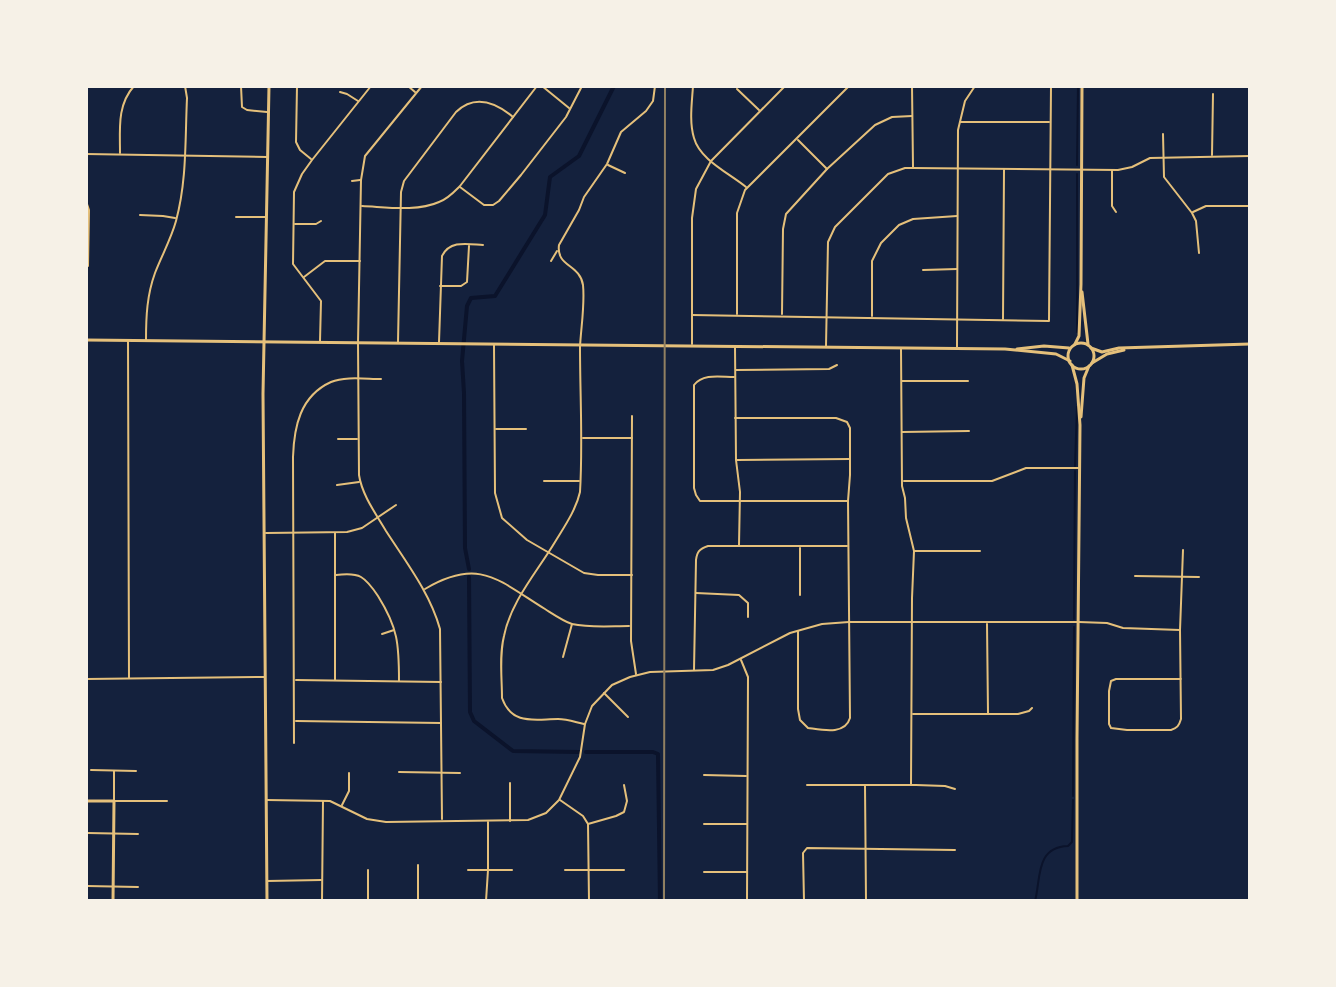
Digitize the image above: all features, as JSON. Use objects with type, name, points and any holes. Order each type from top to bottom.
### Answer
[{"type":"main road","points":[[267,901],[264,342],[269,86]]},
{"type":"main road","points":[[1077,901],[1080,425],[1077,384],[1068,353],[1079,336],[1082,86]]},
{"type":"main road","points":[[1080,425],[1084,378],[1094,356],[1081,284]]},
{"type":"main road","points":[[86,340],[1005,349],[1056,354],[1080,368],[1107,354],[1132,348]]},
{"type":"main road","points":[[1005,349],[1063,348],[1080,343],[1102,352],[1119,348],[1250,344]]},
{"type":"main road","points":[[86,801],[114,801],[113,901]]},
{"type":"street","points":[[120,154],[122,106],[124,98],[134,86]]},
{"type":"street","points":[[146,341],[149,293],[177,219],[185,177],[185,86]]},
{"type":"street","points":[[241,86],[242,107],[268,113]]},
{"type":"street","points":[[297,86],[296,142],[312,160]]},
{"type":"street","points":[[320,343],[321,301],[293,264],[294,192],[312,160],[371,86]]},
{"type":"street","points":[[408,86],[416,92]]},
{"type":"street","points":[[422,86],[365,156],[361,180],[358,343],[360,482],[378,518],[424,590],[440,629],[442,821]]},
{"type":"street","points":[[361,206],[401,207],[446,199],[460,186],[537,86]]},
{"type":"street","points":[[542,86],[570,108]]},
{"type":"street","points":[[460,186],[484,205],[499,201],[570,108],[582,86]]},
{"type":"street","points":[[551,261],[584,197],[607,164],[621,132],[653,101],[655,86]]},
{"type":"street","points":[[693,86],[694,138],[697,145],[711,161],[746,187]]},
{"type":"street","points":[[692,345],[692,206],[696,189],[711,161],[785,86]]},
{"type":"street","points":[[737,315],[737,213],[746,187],[849,86]]},
{"type":"street","points":[[912,86],[913,168]]},
{"type":"street","points":[[957,348],[959,122],[965,101],[975,86]]},
{"type":"street","points":[[692,315],[1049,321],[1051,86]]},
{"type":"street","points":[[737,89],[760,111]]},
{"type":"street","points":[[340,92],[359,102]]},
{"type":"street","points":[[1212,156],[1213,94]]},
{"type":"street","points":[[398,343],[404,181],[460,108],[483,101],[499,106],[513,117]]},
{"type":"street","points":[[782,316],[784,220],[794,204],[875,125],[892,117],[912,116]]},
{"type":"street","points":[[959,122],[1050,122]]},
{"type":"street","points":[[1163,134],[1164,177],[1192,213],[1198,228],[1199,253]]},
{"type":"street","points":[[797,139],[827,169]]},
{"type":"street","points":[[86,154],[267,157]]},
{"type":"street","points":[[826,347],[827,251],[830,235],[888,174],[905,168],[1112,170],[1125,169],[1145,159],[1163,157],[1250,156]]},
{"type":"street","points":[[607,164],[625,173]]},
{"type":"street","points":[[1003,320],[1004,169]]},
{"type":"street","points":[[1112,170],[1112,206],[1116,212]]},
{"type":"street","points":[[352,181],[361,180]]},
{"type":"street","points":[[578,193],[584,197]]},
{"type":"street","points":[[86,201],[88,266]]},
{"type":"street","points":[[1192,213],[1206,206],[1250,206]]},
{"type":"street","points":[[140,215],[177,219]]},
{"type":"street","points":[[872,317],[872,261],[881,243],[899,225],[913,219],[957,216]]},
{"type":"street","points":[[236,217],[266,217]]},
{"type":"street","points":[[294,224],[316,224],[321,221]]},
{"type":"street","points":[[440,286],[461,286],[467,282],[469,244]]},
{"type":"street","points":[[439,344],[441,260],[451,245],[483,245]]},
{"type":"street","points":[[558,250],[560,258],[578,272],[583,284],[581,481],[578,500],[511,613],[503,637],[502,688],[504,704],[518,718],[563,719],[585,724]]},
{"type":"street","points":[[303,277],[325,261],[360,261]]},
{"type":"street","points":[[923,270],[957,269]]},
{"type":"street","points":[[128,341],[129,678]]},
{"type":"street","points":[[494,344],[495,493],[502,518],[527,540],[584,573],[632,575]]},
{"type":"street","points":[[735,346],[739,546]]},
{"type":"street","points":[[901,347],[902,481],[914,551],[911,785]]},
{"type":"street","points":[[735,370],[829,369],[837,365]]},
{"type":"street","points":[[734,377],[704,377],[694,385],[694,488],[700,501],[848,501]]},
{"type":"street","points":[[294,743],[293,457],[297,420],[313,396],[330,382],[381,379]]},
{"type":"street","points":[[901,381],[968,381]]},
{"type":"street","points":[[632,416],[631,641],[636,675]]},
{"type":"street","points":[[735,418],[836,418],[847,422],[850,437],[850,718],[848,724],[837,730],[808,728],[800,720],[798,630]]},
{"type":"street","points":[[495,429],[526,429]]},
{"type":"street","points":[[901,432],[969,431]]},
{"type":"street","points":[[582,438],[632,438]]},
{"type":"street","points":[[338,439],[359,439]]},
{"type":"street","points":[[736,460],[850,459]]},
{"type":"street","points":[[902,481],[992,481],[1026,468],[1080,467]]},
{"type":"street","points":[[544,481],[581,481]]},
{"type":"street","points":[[337,485],[360,482]]},
{"type":"street","points":[[265,533],[347,532],[362,528],[396,505]]},
{"type":"street","points":[[335,533],[335,680]]},
{"type":"street","points":[[694,672],[696,560],[701,548],[848,546]]},
{"type":"street","points":[[800,547],[800,595]]},
{"type":"street","points":[[1181,679],[1111,681],[1111,728],[1171,730],[1177,728],[1181,719],[1183,550]]},
{"type":"street","points":[[914,551],[980,551]]},
{"type":"street","points":[[424,590],[453,575],[474,573],[487,576],[522,594],[572,624],[631,626]]},
{"type":"street","points":[[335,575],[356,575],[366,580],[376,594],[395,629],[399,681]]},
{"type":"street","points":[[1135,576],[1199,577]]},
{"type":"street","points":[[696,593],[739,595],[748,603],[748,617]]},
{"type":"street","points":[[266,800],[323,800],[342,805],[373,821],[510,821],[537,818],[559,800],[580,757],[585,724],[592,706],[618,682],[650,672],[713,670],[778,638],[811,626],[849,622],[1079,622],[1107,623],[1123,628],[1180,630]]},
{"type":"street","points":[[987,623],[988,714]]},
{"type":"street","points":[[563,657],[572,624]]},
{"type":"street","points":[[382,634],[395,629]]},
{"type":"street","points":[[740,659],[748,677],[747,901]]},
{"type":"street","points":[[86,679],[265,677]]},
{"type":"street","points":[[294,680],[441,682]]},
{"type":"street","points":[[604,692],[628,717]]},
{"type":"street","points":[[912,714],[1018,714],[1032,708]]},
{"type":"street","points":[[295,721],[441,723]]},
{"type":"street","points":[[91,770],[136,771]]},
{"type":"street","points":[[114,771],[114,801],[167,801]]},
{"type":"street","points":[[399,772],[460,773]]},
{"type":"street","points":[[342,805],[349,791],[349,773]]},
{"type":"street","points":[[704,775],[748,776]]},
{"type":"street","points":[[510,783],[510,821]]},
{"type":"street","points":[[588,824],[624,812],[627,801],[624,785]]},
{"type":"street","points":[[807,785],[911,785],[955,789]]},
{"type":"street","points":[[865,785],[866,901]]},
{"type":"street","points":[[322,901],[323,800]]},
{"type":"street","points":[[559,800],[583,816],[588,824],[589,901]]},
{"type":"street","points":[[486,901],[488,821]]},
{"type":"street","points":[[704,824],[747,824]]},
{"type":"street","points":[[88,833],[138,834]]},
{"type":"street","points":[[804,901],[804,851],[807,848],[955,850]]},
{"type":"street","points":[[418,865],[418,901]]},
{"type":"street","points":[[368,870],[368,901]]},
{"type":"street","points":[[468,870],[512,870]]},
{"type":"street","points":[[565,870],[624,870]]},
{"type":"street","points":[[704,872],[747,872]]},
{"type":"street","points":[[267,881],[322,880]]},
{"type":"street","points":[[87,886],[138,887]]},
{"type":"waterway","points":[[469,569],[465,548],[462,361],[467,306],[471,298],[495,296],[545,215],[550,177],[579,156],[614,86]]},
{"type":"waterway","points":[[1077,165],[1078,86]]},
{"type":"waterway","points":[[1077,174],[1077,332]]},
{"type":"waterway","points":[[1075,466],[1077,407]]},
{"type":"waterway","points":[[1074,619],[1075,471]]},
{"type":"waterway","points":[[469,577],[470,712],[474,721],[513,751],[579,752]]},
{"type":"waterway","points":[[1073,796],[1074,627]]},
{"type":"waterway","points":[[586,752],[658,754],[660,901]]},
{"type":"waterway","points":[[1035,901],[1045,858],[1050,852],[1072,842],[1073,800]]},
{"type":"railway","points":[[664,901],[665,86]]}]
